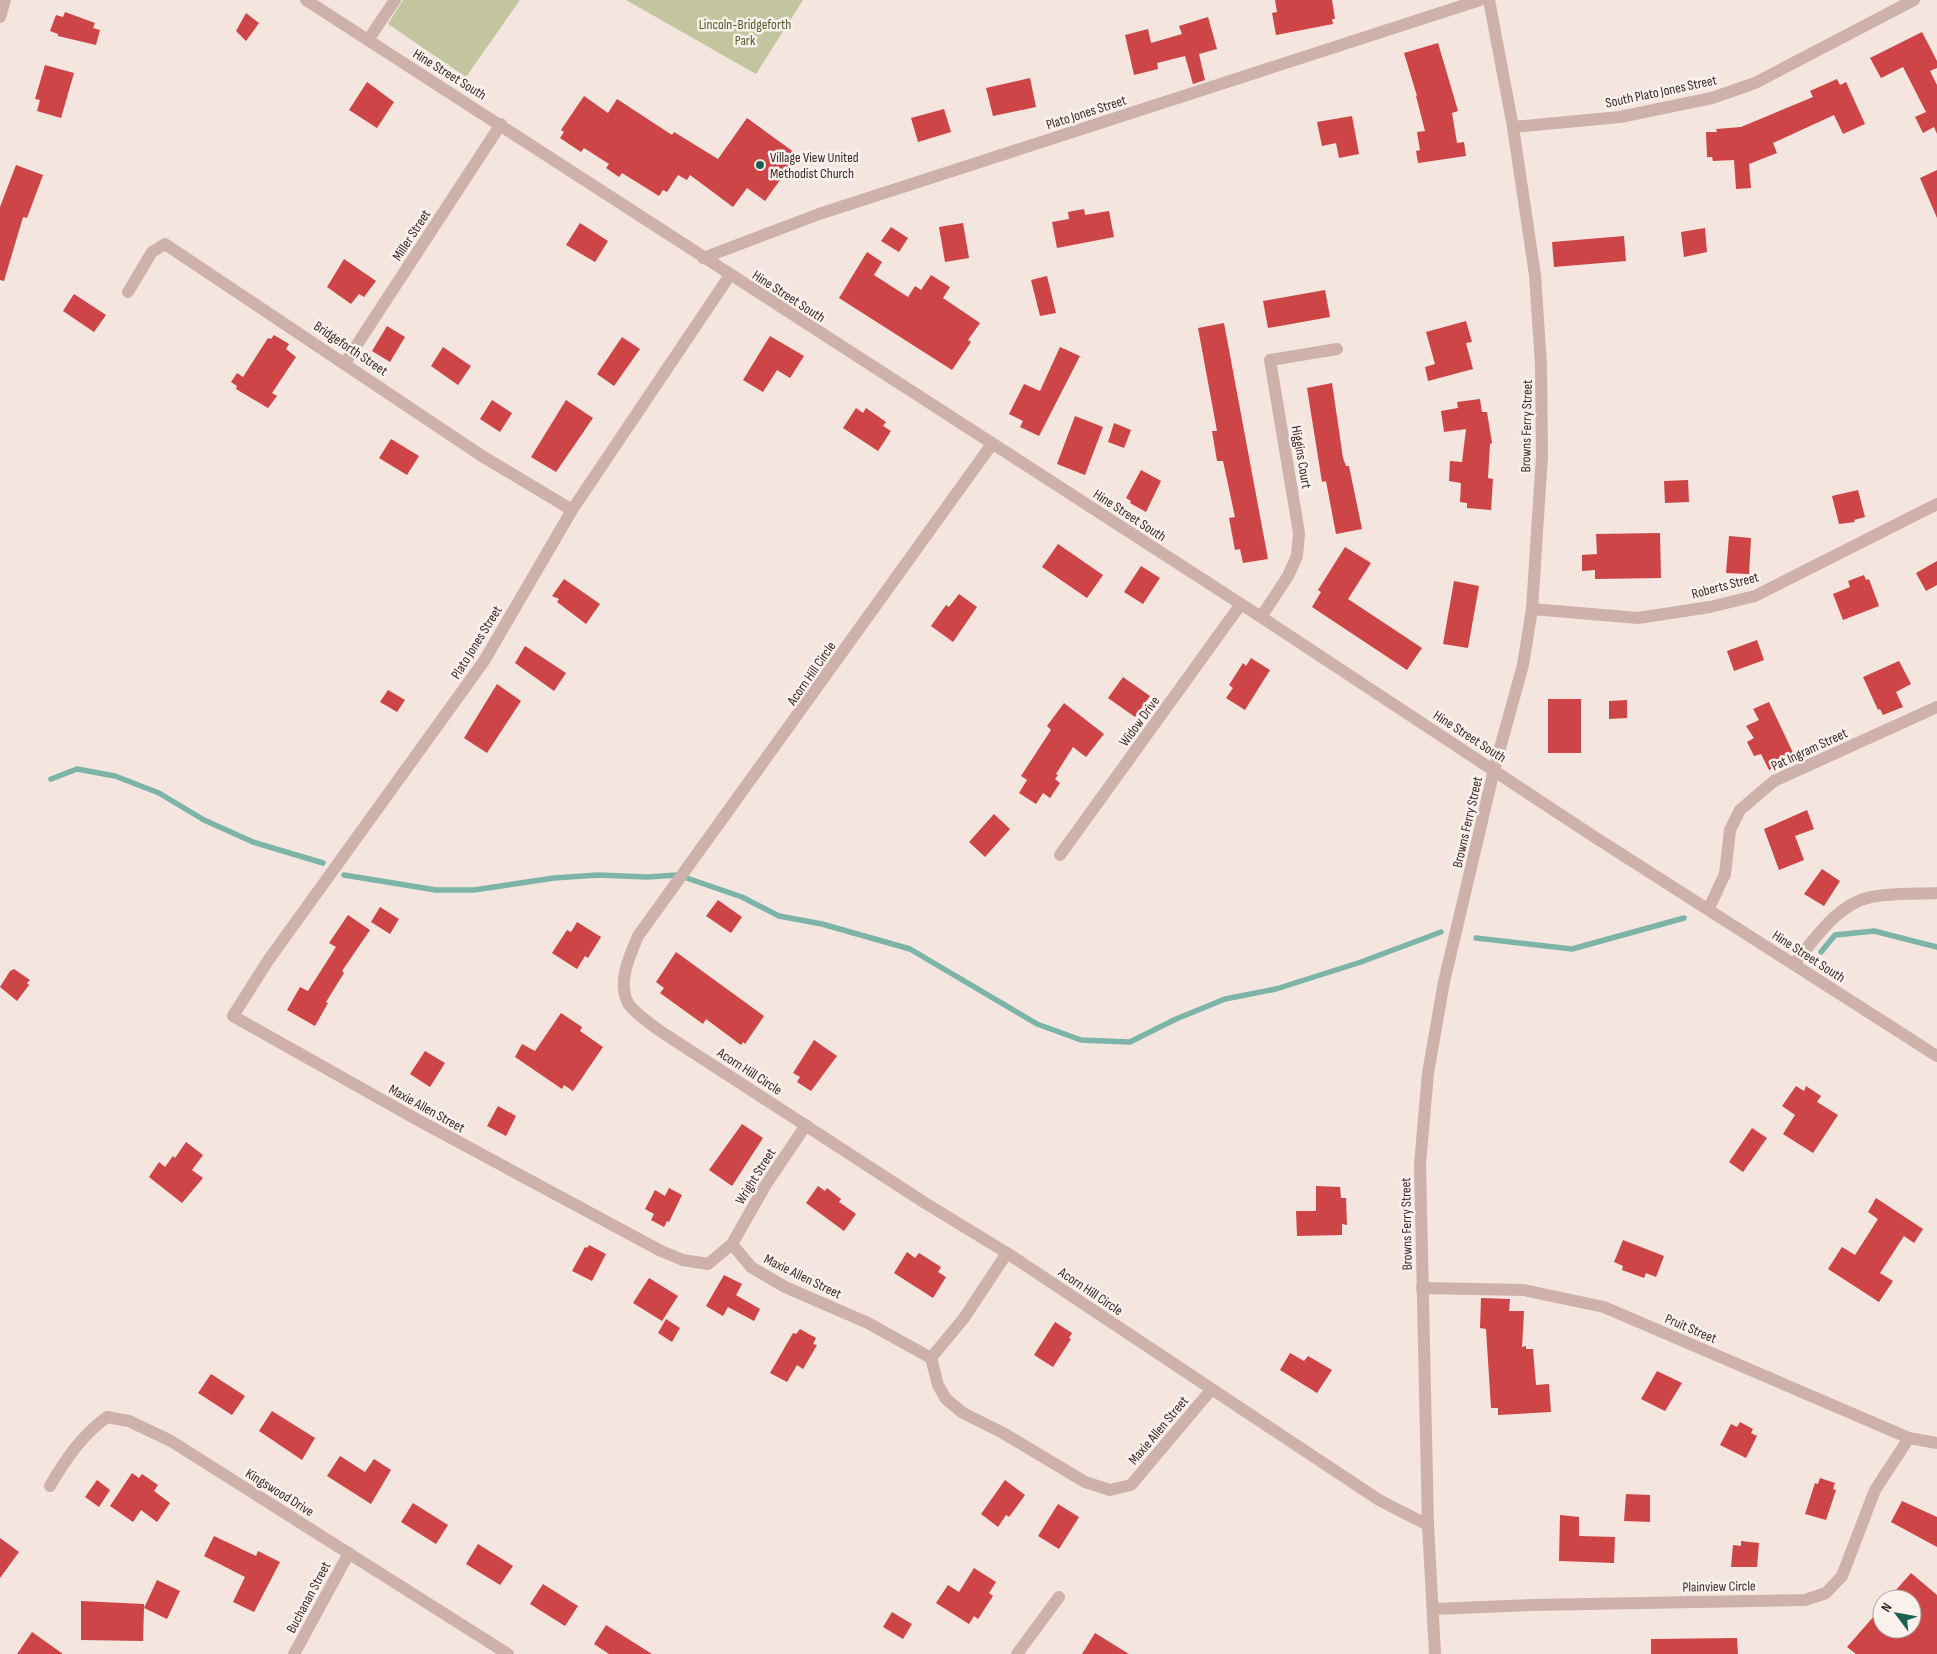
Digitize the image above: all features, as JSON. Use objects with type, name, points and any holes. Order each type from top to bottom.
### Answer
[{"type":"street","points":[[0,17],[5,0]]},
{"type":"street","name":"Hine Street South","points":[[306,0],[501,124],[703,258],[1241,604],[1593,836],[1709,908],[1937,1056]]},
{"type":"street","points":[[368,40],[395,0]]},
{"type":"street","name":"Plato Jones Street","points":[[703,258],[819,214],[1480,0]]},
{"type":"street","name":"Browns Ferry Street","points":[[1435,1654],[1428,1525],[1420,1164],[1428,1073],[1444,982],[1494,770],[1523,665],[1532,609],[1542,456],[1542,365],[1535,275],[1513,126],[1489,0]]},
{"type":"street","name":"South Plato Jones Street","points":[[1513,126],[1620,117],[1712,98],[1755,83],[1914,0]]},
{"type":"street","name":"Miller Street","points":[[345,363],[501,124]]},
{"type":"street","name":"Bridgeforth Street","points":[[128,292],[152,252],[165,244],[482,456],[572,510]]},
{"type":"street","name":"Plato Jones Street","points":[[233,1016],[267,962],[484,661],[572,510],[730,275]]},
{"type":"street","name":"Higgins Court","points":[[1261,617],[1288,576],[1298,556],[1299,533],[1270,360],[1337,349]]},
{"type":"street","name":"Acorn Hill Circle","points":[[992,444],[638,936],[629,958],[624,981],[628,1004],[660,1031],[1007,1253],[1379,1500],[1428,1525]]},
{"type":"street","name":"Roberts Street","points":[[1532,609],[1638,618],[1719,605],[1755,596],[1937,504]]},
{"type":"street","name":"Widow Drive","points":[[1060,854],[1241,604]]},
{"type":"street","name":"Pat Ingram Street","points":[[1709,908],[1725,874],[1730,830],[1740,810],[1774,781],[1937,707]]},
{"type":"street","points":[[1794,964],[1829,922],[1855,903],[1871,897],[1937,893]]},
{"type":"street","name":"Maxie Allen Street","points":[[233,1016],[416,1119],[661,1251],[683,1260],[708,1264],[732,1244],[751,1267],[785,1288],[868,1323],[931,1358],[938,1385],[946,1399],[963,1413],[1003,1433],[1085,1482],[1110,1490],[1131,1485],[1211,1390]]},
{"type":"street","name":"Wright Street","points":[[732,1244],[765,1186],[806,1125]]},
{"type":"street","points":[[931,1358],[964,1318],[1007,1253]]},
{"type":"street","name":"Pruit Street","points":[[1422,1288],[1524,1290],[1604,1307],[1910,1438],[1937,1443]]},
{"type":"street","name":"Kingswood Drive","points":[[50,1486],[62,1465],[89,1429],[107,1417],[129,1421],[171,1442],[508,1654]]},
{"type":"street","name":"Plainview Circle","points":[[1433,1610],[1531,1604],[1805,1600],[1826,1593],[1842,1576],[1875,1490],[1910,1438]]},
{"type":"street","name":"Buchanan Street","points":[[294,1654],[349,1553]]},
{"type":"street","points":[[1017,1654],[1059,1597]]},
{"type":"green space","points":[[403,0],[520,0],[466,77],[388,24]]},
{"type":"green space","name":"Lincoln-Bridgeforth Park","points":[[626,0],[803,0],[756,74]]},
{"type":"building","points":[[1275,0],[1332,0],[1335,19],[1332,19],[1333,24],[1276,35],[1272,13],[1277,12]]},
{"type":"building","points":[[65,12],[95,23],[93,28],[100,30],[96,45],[58,36],[58,34],[50,31],[56,15],[63,17]]},
{"type":"building","points":[[246,13],[259,23],[246,41],[236,31]]},
{"type":"building","points":[[1208,17],[1217,49],[1199,54],[1205,80],[1193,84],[1185,56],[1157,63],[1158,69],[1134,75],[1125,35],[1148,29],[1151,43],[1182,34],[1179,26]]},
{"type":"building","points":[[1922,32],[1937,61],[1937,68],[1930,71],[1937,85],[1937,134],[1934,127],[1923,133],[1915,117],[1926,112],[1903,67],[1881,78],[1870,58]]},
{"type":"building","points":[[1438,43],[1458,111],[1452,113],[1457,143],[1464,142],[1466,156],[1418,163],[1416,151],[1420,150],[1417,132],[1425,131],[1404,53]]},
{"type":"building","points":[[45,65],[74,73],[61,118],[37,111],[40,100],[35,99]]},
{"type":"building","points":[[1030,78],[1036,107],[993,116],[986,88]]},
{"type":"building","points":[[1837,79],[1840,85],[1846,82],[1865,124],[1843,134],[1834,115],[1773,143],[1777,153],[1749,164],[1751,188],[1736,189],[1734,160],[1713,161],[1712,157],[1707,157],[1706,132],[1717,132],[1716,129],[1741,127],[1813,97],[1810,91]]},
{"type":"building","points":[[367,82],[394,102],[377,128],[349,110]]},
{"type":"building","points":[[584,96],[608,113],[617,99],[672,135],[674,132],[718,159],[747,118],[798,155],[765,201],[747,188],[733,207],[690,175],[687,180],[678,175],[667,192],[663,190],[659,196],[622,173],[619,177],[606,168],[609,164],[584,148],[581,152],[560,138],[564,132],[561,130]]},
{"type":"building","points":[[944,109],[951,132],[918,142],[911,118]]},
{"type":"building","points":[[1352,116],[1359,154],[1339,158],[1336,143],[1322,146],[1317,122]]},
{"type":"building","points":[[16,165],[43,175],[27,218],[23,217],[4,281],[0,280],[0,207]]},
{"type":"building","points":[[1937,170],[1937,218],[1920,178]]},
{"type":"building","points":[[1084,209],[1085,215],[1109,211],[1114,237],[1057,248],[1052,222],[1069,219],[1068,212]]},
{"type":"building","points":[[580,223],[608,241],[595,262],[566,245]]},
{"type":"building","points":[[963,223],[969,258],[945,262],[939,227]]},
{"type":"building","points":[[891,227],[908,238],[899,252],[881,241]]},
{"type":"building","points":[[1705,228],[1707,252],[1684,257],[1681,232]]},
{"type":"building","points":[[1624,236],[1626,261],[1554,267],[1552,242]]},
{"type":"building","points":[[867,252],[882,262],[874,275],[908,297],[915,286],[921,290],[931,275],[950,287],[943,298],[980,323],[968,340],[971,342],[952,370],[839,298]]},
{"type":"building","points":[[344,259],[376,281],[364,297],[359,294],[351,304],[327,287]]},
{"type":"building","points":[[1047,276],[1056,313],[1040,316],[1031,280]]},
{"type":"building","points":[[1325,290],[1330,317],[1268,328],[1263,301]]},
{"type":"building","points":[[74,294],[106,315],[94,332],[63,311]]},
{"type":"building","points":[[1466,321],[1472,342],[1466,343],[1473,369],[1428,381],[1425,367],[1435,364],[1426,332]]},
{"type":"building","points":[[1224,323],[1268,559],[1243,563],[1240,549],[1235,550],[1229,518],[1235,517],[1223,461],[1217,461],[1212,431],[1217,431],[1198,328]]},
{"type":"building","points":[[387,326],[405,337],[390,362],[372,351]]},
{"type":"building","points":[[274,335],[289,344],[286,349],[296,357],[272,393],[277,396],[268,408],[236,389],[237,386],[231,382],[237,373],[243,377],[268,338],[271,339]]},
{"type":"building","points":[[770,336],[804,356],[790,378],[777,370],[763,392],[743,380]]},
{"type":"building","points":[[622,337],[640,349],[614,386],[597,374]]},
{"type":"building","points":[[443,347],[471,366],[458,385],[431,366]]},
{"type":"building","points":[[1060,347],[1080,356],[1039,436],[1020,427],[1023,421],[1009,414],[1024,384],[1040,391]]},
{"type":"building","points":[[1332,383],[1343,458],[1346,466],[1349,466],[1362,529],[1336,534],[1326,481],[1322,482],[1307,388]]},
{"type":"building","points":[[1480,399],[1482,412],[1487,412],[1492,443],[1490,444],[1488,478],[1493,479],[1491,510],[1467,508],[1467,503],[1460,502],[1461,483],[1449,481],[1450,461],[1462,462],[1466,429],[1444,432],[1441,411],[1458,408],[1457,402]]},
{"type":"building","points":[[492,400],[512,413],[500,432],[480,419]]},
{"type":"building","points":[[566,400],[593,418],[556,472],[531,457]]},
{"type":"building","points":[[856,408],[863,413],[866,408],[886,422],[883,426],[891,431],[878,451],[843,428]]},
{"type":"building","points":[[1075,416],[1103,427],[1085,475],[1057,464]]},
{"type":"building","points":[[1114,423],[1131,430],[1124,448],[1108,442]]},
{"type":"building","points":[[391,439],[419,456],[407,475],[379,458]]},
{"type":"building","points":[[1141,470],[1161,481],[1146,512],[1130,503],[1131,501],[1126,498]]},
{"type":"building","points":[[1688,480],[1689,502],[1665,503],[1664,481]]},
{"type":"building","points":[[1858,490],[1865,517],[1854,520],[1855,522],[1839,524],[1832,496]]},
{"type":"building","points":[[1660,533],[1661,578],[1595,579],[1595,570],[1582,571],[1582,555],[1597,554],[1596,534]]},
{"type":"building","points":[[1729,536],[1751,538],[1749,574],[1726,573]]},
{"type":"building","points":[[1058,544],[1103,575],[1087,598],[1042,567]]},
{"type":"building","points":[[1345,547],[1371,563],[1348,599],[1422,648],[1407,670],[1312,607],[1321,592],[1318,590]]},
{"type":"building","points":[[1937,561],[1937,585],[1926,591],[1916,573]]},
{"type":"building","points":[[1141,566],[1160,578],[1143,604],[1124,592]]},
{"type":"building","points":[[1864,575],[1866,580],[1869,579],[1879,606],[1843,620],[1833,594],[1850,587],[1848,581]]},
{"type":"building","points":[[564,579],[600,604],[586,624],[557,602],[559,599],[552,596]]},
{"type":"building","points":[[1454,581],[1479,586],[1468,648],[1443,644]]},
{"type":"building","points":[[959,594],[977,607],[953,642],[931,626],[946,605],[949,607]]},
{"type":"building","points":[[1757,640],[1764,660],[1734,671],[1727,651]]},
{"type":"building","points":[[525,646],[566,673],[554,691],[515,663]]},
{"type":"building","points":[[1251,658],[1270,670],[1245,710],[1226,698],[1233,688],[1229,685],[1243,663],[1246,666]]},
{"type":"building","points":[[1899,661],[1911,684],[1896,692],[1903,707],[1883,715],[1880,709],[1878,710],[1863,677]]},
{"type":"building","points":[[1123,677],[1150,696],[1135,717],[1108,698]]},
{"type":"building","points":[[497,684],[521,701],[487,753],[464,738]]},
{"type":"building","points":[[388,690],[405,700],[397,712],[380,702]]},
{"type":"building","points":[[1548,699],[1581,699],[1581,753],[1548,753]]},
{"type":"building","points":[[1627,700],[1627,718],[1609,719],[1609,701]]},
{"type":"building","points":[[1769,702],[1795,757],[1769,770],[1761,754],[1754,756],[1747,742],[1754,738],[1746,726],[1759,720],[1753,709]]},
{"type":"building","points":[[1064,703],[1104,734],[1086,757],[1073,747],[1056,774],[1058,775],[1055,779],[1060,783],[1050,798],[1043,793],[1036,804],[1019,793],[1027,780],[1021,776],[1051,730],[1047,726]]},
{"type":"building","points":[[1807,810],[1814,829],[1795,836],[1804,860],[1779,870],[1764,829]]},
{"type":"building","points":[[994,814],[1010,829],[985,857],[969,842]]},
{"type":"building","points":[[1822,869],[1840,881],[1824,906],[1804,894]]},
{"type":"building","points":[[718,900],[742,917],[731,933],[706,916]]},
{"type":"building","points":[[380,907],[399,919],[390,934],[371,922]]},
{"type":"building","points":[[348,915],[370,930],[342,971],[344,973],[326,1002],[328,1003],[315,1026],[287,1010],[300,987],[308,991],[336,947],[329,943]]},
{"type":"building","points":[[577,922],[601,937],[588,958],[585,956],[577,969],[552,953],[567,930],[571,932]]},
{"type":"building","points":[[676,952],[764,1016],[745,1044],[743,1042],[741,1045],[706,1019],[703,1024],[660,993],[664,988],[656,982]]},
{"type":"building","points":[[14,969],[30,980],[27,983],[29,985],[17,1001],[0,987],[10,971]]},
{"type":"building","points":[[561,1013],[582,1027],[580,1031],[603,1047],[573,1091],[564,1085],[562,1089],[515,1057],[522,1044],[535,1051]]},
{"type":"building","points":[[814,1040],[837,1056],[811,1091],[797,1082],[800,1077],[793,1073]]},
{"type":"building","points":[[425,1051],[445,1063],[430,1087],[410,1074]]},
{"type":"building","points":[[1796,1086],[1804,1091],[1806,1086],[1821,1096],[1817,1102],[1838,1115],[1813,1153],[1783,1134],[1795,1115],[1782,1106]]},
{"type":"building","points":[[498,1106],[516,1116],[506,1136],[487,1126]]},
{"type":"building","points":[[742,1124],[763,1138],[732,1186],[709,1170]]},
{"type":"building","points":[[1752,1128],[1767,1138],[1743,1172],[1729,1162]]},
{"type":"building","points":[[186,1142],[203,1155],[192,1170],[203,1178],[182,1203],[149,1177],[159,1162],[165,1167],[173,1156],[175,1158]]},
{"type":"building","points":[[818,1186],[825,1191],[827,1188],[841,1199],[839,1202],[856,1214],[844,1231],[806,1203]]},
{"type":"building","points":[[1316,1186],[1340,1187],[1341,1198],[1346,1198],[1347,1225],[1342,1224],[1342,1235],[1297,1236],[1296,1211],[1316,1211]]},
{"type":"building","points":[[669,1188],[682,1195],[669,1222],[667,1221],[664,1227],[651,1220],[654,1214],[645,1209],[655,1190],[665,1196]]},
{"type":"building","points":[[1876,1198],[1923,1229],[1914,1243],[1904,1236],[1880,1273],[1893,1281],[1879,1302],[1828,1269],[1842,1247],[1855,1255],[1878,1219],[1868,1212]]},
{"type":"building","points":[[1623,1240],[1664,1256],[1656,1277],[1646,1273],[1644,1278],[1622,1270],[1623,1266],[1614,1262]]},
{"type":"building","points":[[589,1245],[606,1254],[592,1281],[572,1271],[585,1247],[587,1248]]},
{"type":"building","points":[[907,1252],[915,1258],[919,1253],[941,1267],[938,1272],[946,1277],[933,1298],[894,1273]]},
{"type":"building","points":[[724,1275],[742,1284],[736,1295],[760,1309],[754,1321],[728,1307],[723,1316],[706,1306]]},
{"type":"building","points":[[649,1278],[678,1296],[662,1321],[633,1303]]},
{"type":"building","points":[[1481,1298],[1510,1299],[1509,1311],[1524,1311],[1522,1347],[1526,1346],[1526,1349],[1533,1349],[1536,1385],[1549,1384],[1551,1412],[1498,1415],[1498,1408],[1491,1408],[1486,1329],[1480,1328]]},
{"type":"building","points":[[666,1319],[680,1328],[672,1342],[658,1333]]},
{"type":"building","points":[[1055,1322],[1072,1333],[1069,1338],[1071,1339],[1053,1367],[1034,1355]]},
{"type":"building","points":[[800,1329],[816,1338],[813,1344],[817,1345],[803,1369],[797,1365],[787,1382],[770,1373],[793,1333],[796,1334]]},
{"type":"building","points":[[1290,1353],[1304,1361],[1308,1356],[1332,1370],[1317,1393],[1280,1370]]},
{"type":"building","points":[[1657,1371],[1682,1383],[1665,1411],[1641,1399]]},
{"type":"building","points":[[211,1374],[245,1396],[232,1415],[198,1393]]},
{"type":"building","points":[[272,1411],[315,1438],[302,1460],[259,1431]]},
{"type":"building","points":[[1740,1422],[1753,1429],[1751,1433],[1757,1436],[1746,1458],[1720,1445],[1731,1424],[1737,1427]]},
{"type":"building","points":[[340,1456],[365,1472],[374,1459],[391,1470],[371,1504],[327,1476]]},
{"type":"building","points":[[132,1473],[139,1478],[142,1474],[158,1485],[154,1491],[170,1503],[157,1522],[141,1510],[133,1522],[110,1506]]},
{"type":"building","points":[[1820,1478],[1835,1483],[1833,1489],[1836,1490],[1826,1520],[1805,1514],[1815,1483],[1818,1484]]},
{"type":"building","points":[[97,1480],[110,1490],[99,1507],[85,1497]]},
{"type":"building","points":[[1005,1480],[1025,1495],[1009,1517],[1006,1515],[998,1527],[981,1514]]},
{"type":"building","points":[[1626,1494],[1650,1495],[1650,1522],[1624,1521]]},
{"type":"building","points":[[1902,1501],[1937,1517],[1937,1547],[1891,1522]]},
{"type":"building","points":[[413,1503],[448,1525],[436,1544],[401,1522]]},
{"type":"building","points":[[1058,1504],[1079,1517],[1059,1549],[1038,1536]]},
{"type":"building","points":[[1560,1515],[1579,1517],[1579,1536],[1615,1537],[1614,1563],[1559,1561]]},
{"type":"building","points":[[214,1536],[256,1556],[258,1551],[280,1562],[254,1612],[233,1602],[245,1577],[204,1556]]},
{"type":"building","points":[[0,1538],[19,1552],[0,1578]]},
{"type":"building","points":[[1741,1541],[1759,1543],[1757,1567],[1731,1567],[1733,1545],[1741,1546]]},
{"type":"building","points":[[478,1544],[513,1566],[500,1585],[466,1564]]},
{"type":"building","points":[[974,1568],[996,1582],[989,1593],[993,1596],[978,1619],[974,1616],[969,1624],[936,1603],[948,1585],[959,1592]]},
{"type":"building","points":[[1911,1573],[1937,1595],[1937,1654],[1856,1654],[1847,1647],[1872,1618],[1872,1639],[1922,1639],[1922,1589],[1897,1589]]},
{"type":"building","points":[[157,1580],[180,1591],[167,1619],[144,1608]]},
{"type":"building","points":[[543,1584],[578,1606],[565,1626],[530,1604]]},
{"type":"building","points":[[81,1601],[144,1604],[143,1641],[81,1640]]},
{"type":"building","points":[[892,1612],[912,1624],[903,1639],[883,1627]]},
{"type":"building","points":[[606,1625],[652,1654],[609,1654],[594,1644]]},
{"type":"building","points":[[32,1632],[63,1654],[17,1654]]},
{"type":"building","points":[[1095,1633],[1129,1654],[1082,1654]]},
{"type":"building","points":[[1737,1638],[1738,1654],[1651,1654],[1651,1639]]},
{"type":"waterway","points":[[51,779],[77,769],[115,776],[159,793],[204,820],[253,842],[323,863]]},
{"type":"waterway","points":[[344,875],[436,890],[474,890],[554,878],[598,875],[647,877],[678,875],[742,897],[779,916],[822,924],[910,949],[1037,1024],[1081,1040],[1130,1042],[1176,1019],[1225,999],[1276,989],[1361,962],[1441,932]]},
{"type":"waterway","points":[[1476,938],[1572,949],[1684,918]]},
{"type":"waterway","points":[[1821,952],[1835,935],[1874,931],[1937,947]]},
{"type":"place","name":"Village View United Methodist Church","points":[[760,165]]}]
